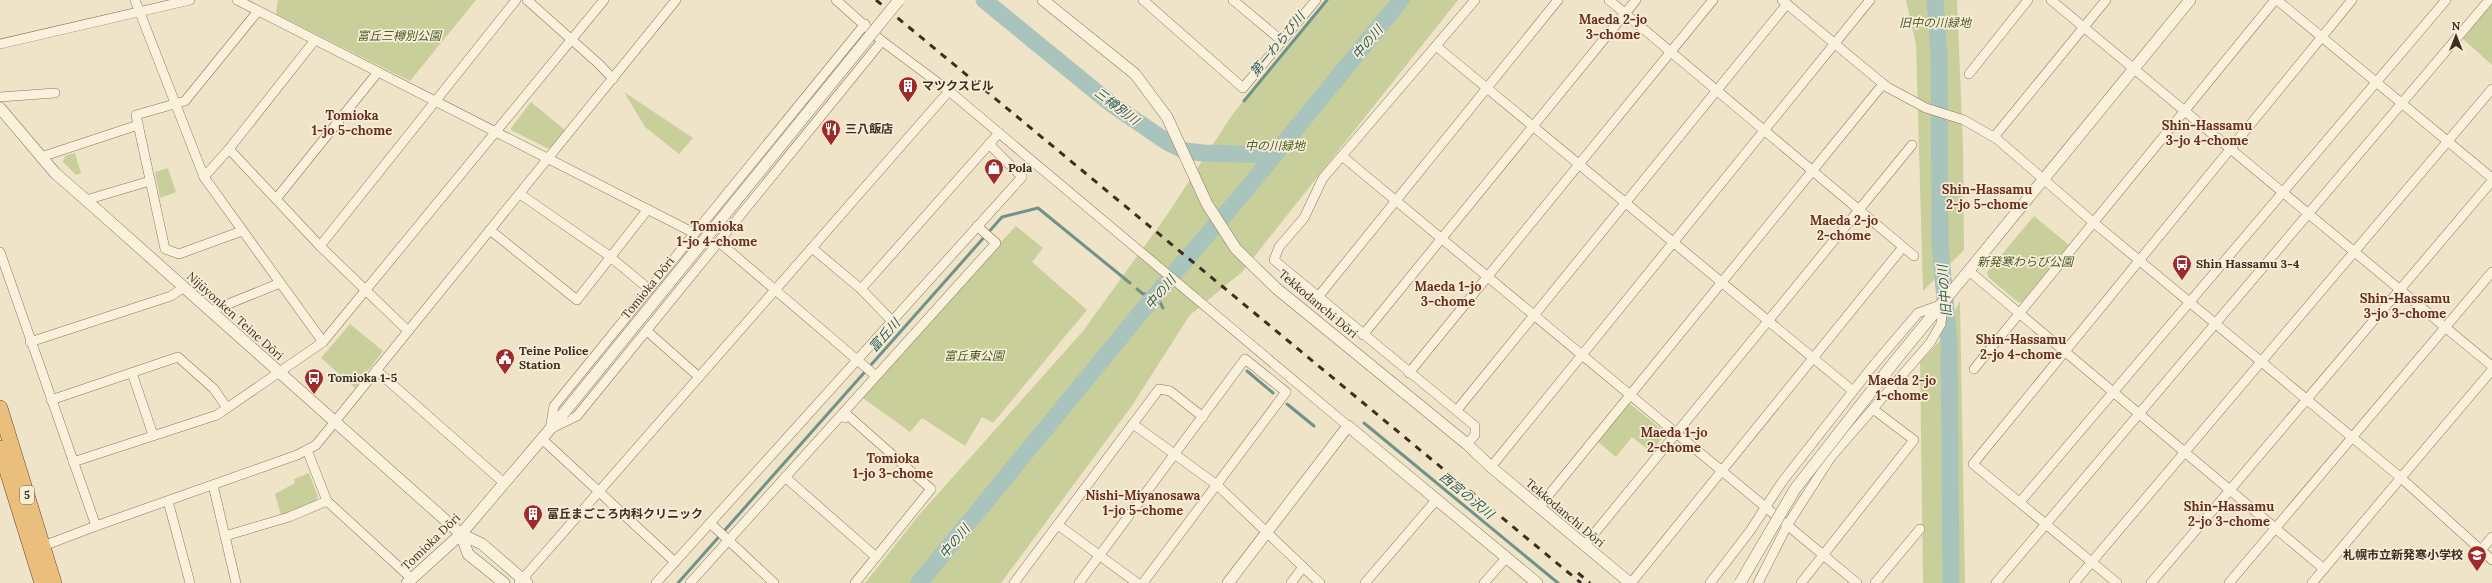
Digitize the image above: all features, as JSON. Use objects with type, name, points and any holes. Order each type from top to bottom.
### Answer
[{"type":"highway","name":"5","points":[[0,408],[37,549],[42,583]]},
{"type":"highway","name":"5","points":[[1,457],[37,549],[54,583]]},
{"type":"street","points":[[135,0],[204,177],[324,342]]},
{"type":"street","points":[[0,44],[190,0]]},
{"type":"street","points":[[237,0],[694,233]]},
{"type":"street","points":[[320,246],[516,0]]},
{"type":"street","points":[[527,0],[600,65],[613,79]]},
{"type":"street","points":[[73,462],[217,415],[280,374],[324,342],[604,0]]},
{"type":"street","points":[[37,549],[316,446],[333,422],[520,194],[676,0]]},
{"type":"street","points":[[836,0],[882,40],[949,91],[1537,583]]},
{"type":"street","name":"Tomioka Dōri","points":[[410,581],[461,534],[503,482],[563,414],[899,0]]},
{"type":"street","name":"Tekkodanchi Dōri","points":[[1043,0],[1135,74],[1167,117],[1207,204],[1236,249],[1276,288],[1467,444],[1491,467],[1630,583]]},
{"type":"street","points":[[1143,0],[1243,88],[1316,0]]},
{"type":"street","points":[[1233,0],[1282,41]]},
{"type":"street","points":[[1467,444],[1475,435],[1475,426],[1274,260],[1279,247],[1304,218],[1323,178],[1475,0]]},
{"type":"street","points":[[1318,297],[1396,200],[1488,90],[1558,0]]},
{"type":"street","points":[[1609,0],[1765,129],[1914,256]]},
{"type":"street","points":[[1363,335],[1636,0]]},
{"type":"street","points":[[1409,373],[1713,0]]},
{"type":"street","points":[[1491,467],[1870,0]]},
{"type":"street","points":[[1969,74],[2028,0]]},
{"type":"street","points":[[2051,0],[2492,366]]},
{"type":"street","points":[[1994,137],[2106,0]]},
{"type":"street","points":[[1740,583],[1795,489],[2190,0]]},
{"type":"street","points":[[1974,369],[2276,0],[2322,36],[2492,179],[2151,583]]},
{"type":"street","points":[[2117,583],[1973,464],[2352,0]]},
{"type":"street","points":[[2020,502],[2446,0]]},
{"type":"street","points":[[1996,583],[2489,0]]},
{"type":"street","points":[[1457,410],[1535,315],[1784,2],[1883,84],[1926,108],[1964,120],[1994,137],[2093,222],[2400,477],[2492,560]]},
{"type":"street","points":[[242,231],[179,254],[165,248],[136,115],[185,101],[258,11]]},
{"type":"street","points":[[550,429],[554,406],[865,24]]},
{"type":"street","points":[[204,177],[229,150],[315,40]]},
{"type":"street","points":[[550,429],[577,416],[882,40]]},
{"type":"street","points":[[1436,46],[1673,244],[1853,391]]},
{"type":"street","points":[[276,199],[378,72]]},
{"type":"street","points":[[1539,507],[1631,396],[1883,84]]},
{"type":"street","points":[[2074,583],[2492,89]]},
{"type":"street","points":[[523,582],[599,491],[949,91]]},
{"type":"street","points":[[0,97],[55,93]]},
{"type":"street","name":"Nijūyonken Teine Dōri","points":[[0,108],[41,157],[86,200],[333,422],[461,534],[482,544],[523,582]]},
{"type":"street","points":[[41,157],[138,125]]},
{"type":"street","points":[[861,289],[999,133]]},
{"type":"street","points":[[656,583],[713,525],[860,360],[892,321],[1022,177],[989,144]]},
{"type":"street","points":[[1584,546],[1912,145]]},
{"type":"street","points":[[229,150],[365,292],[408,331]]},
{"type":"street","points":[[1342,156],[1722,472],[1788,524],[1823,556],[1857,583]]},
{"type":"street","points":[[86,200],[150,181]]},
{"type":"street","points":[[520,194],[610,257],[649,289]]},
{"type":"street","points":[[490,230],[577,300],[648,209]]},
{"type":"street","points":[[690,583],[727,538],[844,416],[874,374],[996,243],[978,227]]},
{"type":"street","points":[[719,242],[860,360],[874,374]]},
{"type":"street","points":[[1630,583],[1814,360],[1903,247]]},
{"type":"street","points":[[812,248],[861,289],[892,321]]},
{"type":"street","points":[[0,252],[30,342],[96,526]]},
{"type":"street","points":[[1969,272],[2324,569]]},
{"type":"street","points":[[2229,583],[2492,272]]},
{"type":"street","points":[[211,311],[280,283]]},
{"type":"street","points":[[30,342],[171,296],[184,287]]},
{"type":"street","points":[[1710,583],[1766,507],[1782,482],[1853,391],[1918,313],[1943,304]]},
{"type":"street","points":[[1758,583],[1788,524],[1831,457],[1934,337],[1941,324],[1943,304]]},
{"type":"street","points":[[647,330],[699,377]]},
{"type":"street","points":[[51,400],[178,357],[214,389],[227,408]]},
{"type":"street","points":[[1079,583],[1176,455],[1244,359],[1286,392],[1143,583]]},
{"type":"street","points":[[376,370],[503,482]]},
{"type":"street","points":[[2312,583],[2400,477],[2492,370]]},
{"type":"street","points":[[132,373],[153,435]]},
{"type":"street","points":[[1014,583],[1159,389],[1170,391],[1203,417]]},
{"type":"street","points":[[1800,583],[1914,440],[1873,409]]},
{"type":"street","points":[[844,416],[931,489],[875,556],[855,583]]},
{"type":"street","points":[[1133,424],[1217,485],[1268,531],[1320,583]]},
{"type":"street","points":[[1228,583],[1348,426]]},
{"type":"street","points":[[542,438],[675,562]]},
{"type":"street","points":[[307,450],[327,502],[410,581]]},
{"type":"street","points":[[785,477],[875,556]]},
{"type":"street","points":[[213,485],[236,583]]},
{"type":"street","points":[[1365,583],[1437,499]]},
{"type":"street","points":[[168,501],[190,583]]},
{"type":"street","points":[[225,536],[289,517],[327,502]]},
{"type":"street","points":[[713,525],[774,583]]},
{"type":"street","points":[[1058,525],[1137,583]]},
{"type":"street","points":[[1875,583],[1920,529]]},
{"type":"street","name":"Nijūyonken Teine Dōri","points":[[461,534],[468,554],[504,583]]},
{"type":"street","points":[[2481,550],[2492,537]]},
{"type":"street","points":[[1484,583],[1507,557]]},
{"type":"street","points":[[1291,583],[1303,566]]},
{"type":"green space","name":"富丘三樽別公園","points":[[278,0],[476,0],[410,81],[276,14]]},
{"type":"green space","name":"中の川緑地","points":[[1327,0],[1458,0],[1242,272],[1190,315],[1131,407],[1001,583],[865,583],[919,515],[1083,331],[1167,215],[1232,115]]},
{"type":"green space","name":"旧中の川緑地","points":[[1906,0],[1957,0],[1963,146],[1964,250],[1923,291],[1916,45]]},
{"type":"green space","points":[[2492,3],[2492,65],[2463,39]]},
{"type":"green space","points":[[624,92],[693,138],[679,154],[645,127]]},
{"type":"green space","points":[[531,102],[565,130],[550,148],[547,148],[511,130]]},
{"type":"green space","points":[[75,153],[81,173],[76,175],[63,162],[65,156]]},
{"type":"green space","points":[[168,168],[176,192],[160,198],[155,172]]},
{"type":"green space","name":"新発寒わらび公園","points":[[2034,216],[2069,245],[2022,302],[2019,303],[1988,277],[1987,272]]},
{"type":"green space","name":"富丘東公園","points":[[1016,226],[1043,248],[1032,262],[1087,310],[993,423],[982,417],[965,446],[922,418],[910,432],[863,398],[931,316]]},
{"type":"green space","points":[[1960,301],[1965,583],[1923,583],[1920,362],[1939,342]]},
{"type":"green space","points":[[350,324],[383,351],[355,388],[321,358]]},
{"type":"green space","points":[[1629,403],[1666,433],[1651,452],[1632,437],[1616,457],[1598,442]]},
{"type":"green space","points":[[309,473],[318,497],[316,501],[281,515],[275,494],[295,483],[294,479]]},
{"type":"waterway","name":"三樽別川","points":[[984,0],[1110,103],[1167,142],[1185,151],[1273,155]]},
{"type":"waterway","name":"第一わらび川","points":[[1244,101],[1327,0]]},
{"type":"waterway","name":"中の川","points":[[919,583],[1156,294],[1240,197],[1401,0]]},
{"type":"waterway","name":"旧中の川","points":[[1935,0],[1939,54],[1940,245],[1949,342],[1951,583]]},
{"type":"waterway","name":"富丘川","points":[[678,583],[1002,217],[1038,208],[1130,283]]},
{"type":"waterway","name":"西宮の沢川","points":[[1137,289],[1143,294],[1156,294],[1163,308]]},
{"type":"waterway","name":"西宮の沢川","points":[[1247,371],[1273,393]]},
{"type":"waterway","name":"西宮の沢川","points":[[1287,404],[1314,426]]},
{"type":"waterway","name":"西宮の沢川","points":[[1364,423],[1558,583]]},
{"type":"railway","points":[[876,0],[1581,583]]},
{"type":"railway","points":[[1578,573],[1590,583]]},
{"type":"place","name":"マツクスビル","points":[[908,103]]},
{"type":"place","name":"三八飯店","points":[[831,146]]},
{"type":"place","name":"Pola","points":[[994,185]]},
{"type":"place","name":"Shin Hassamu 3-4","points":[[2182,281]]},
{"type":"place","name":"Teine Police Station","points":[[505,375]]},
{"type":"place","name":"Tomioka 1-5","points":[[314,395]]},
{"type":"place","name":"富丘まごころ内科クリニック","points":[[533,531]]},
{"type":"place","name":"札幌市立新発寒小学校","points":[[2477,572]]},
{"type":"district","name":"Maeda 2-jo 3-chome","points":[[1613,26]]},
{"type":"district","name":"Tomioka 1-jo 5-chome","points":[[352,122]]},
{"type":"district","name":"Shin-Hassamu 3-jo 4-chome","points":[[2207,132]]},
{"type":"district","name":"Shin-Hassamu 2-jo 5-chome","points":[[1987,196]]},
{"type":"district","name":"Maeda 2-jo 2-chome","points":[[1844,228]]},
{"type":"district","name":"Tomioka 1-jo 4-chome","points":[[717,234]]},
{"type":"district","name":"Maeda 1-jo 3-chome","points":[[1448,294]]},
{"type":"district","name":"Shin-Hassamu 3-jo 3-chome","points":[[2405,306]]},
{"type":"district","name":"Shin-Hassamu 2-jo 4-chome","points":[[2021,346]]},
{"type":"district","name":"Maeda 2-jo 1-chome","points":[[1902,388]]},
{"type":"district","name":"Maeda 1-jo 2-chome","points":[[1674,440]]},
{"type":"district","name":"Tomioka 1-jo 3-chome","points":[[893,466]]},
{"type":"district","name":"Nishi-Miyanosawa 1-jo 5-chome","points":[[1143,502]]},
{"type":"district","name":"Shin-Hassamu 2-jo 3-chome","points":[[2229,514]]}]
